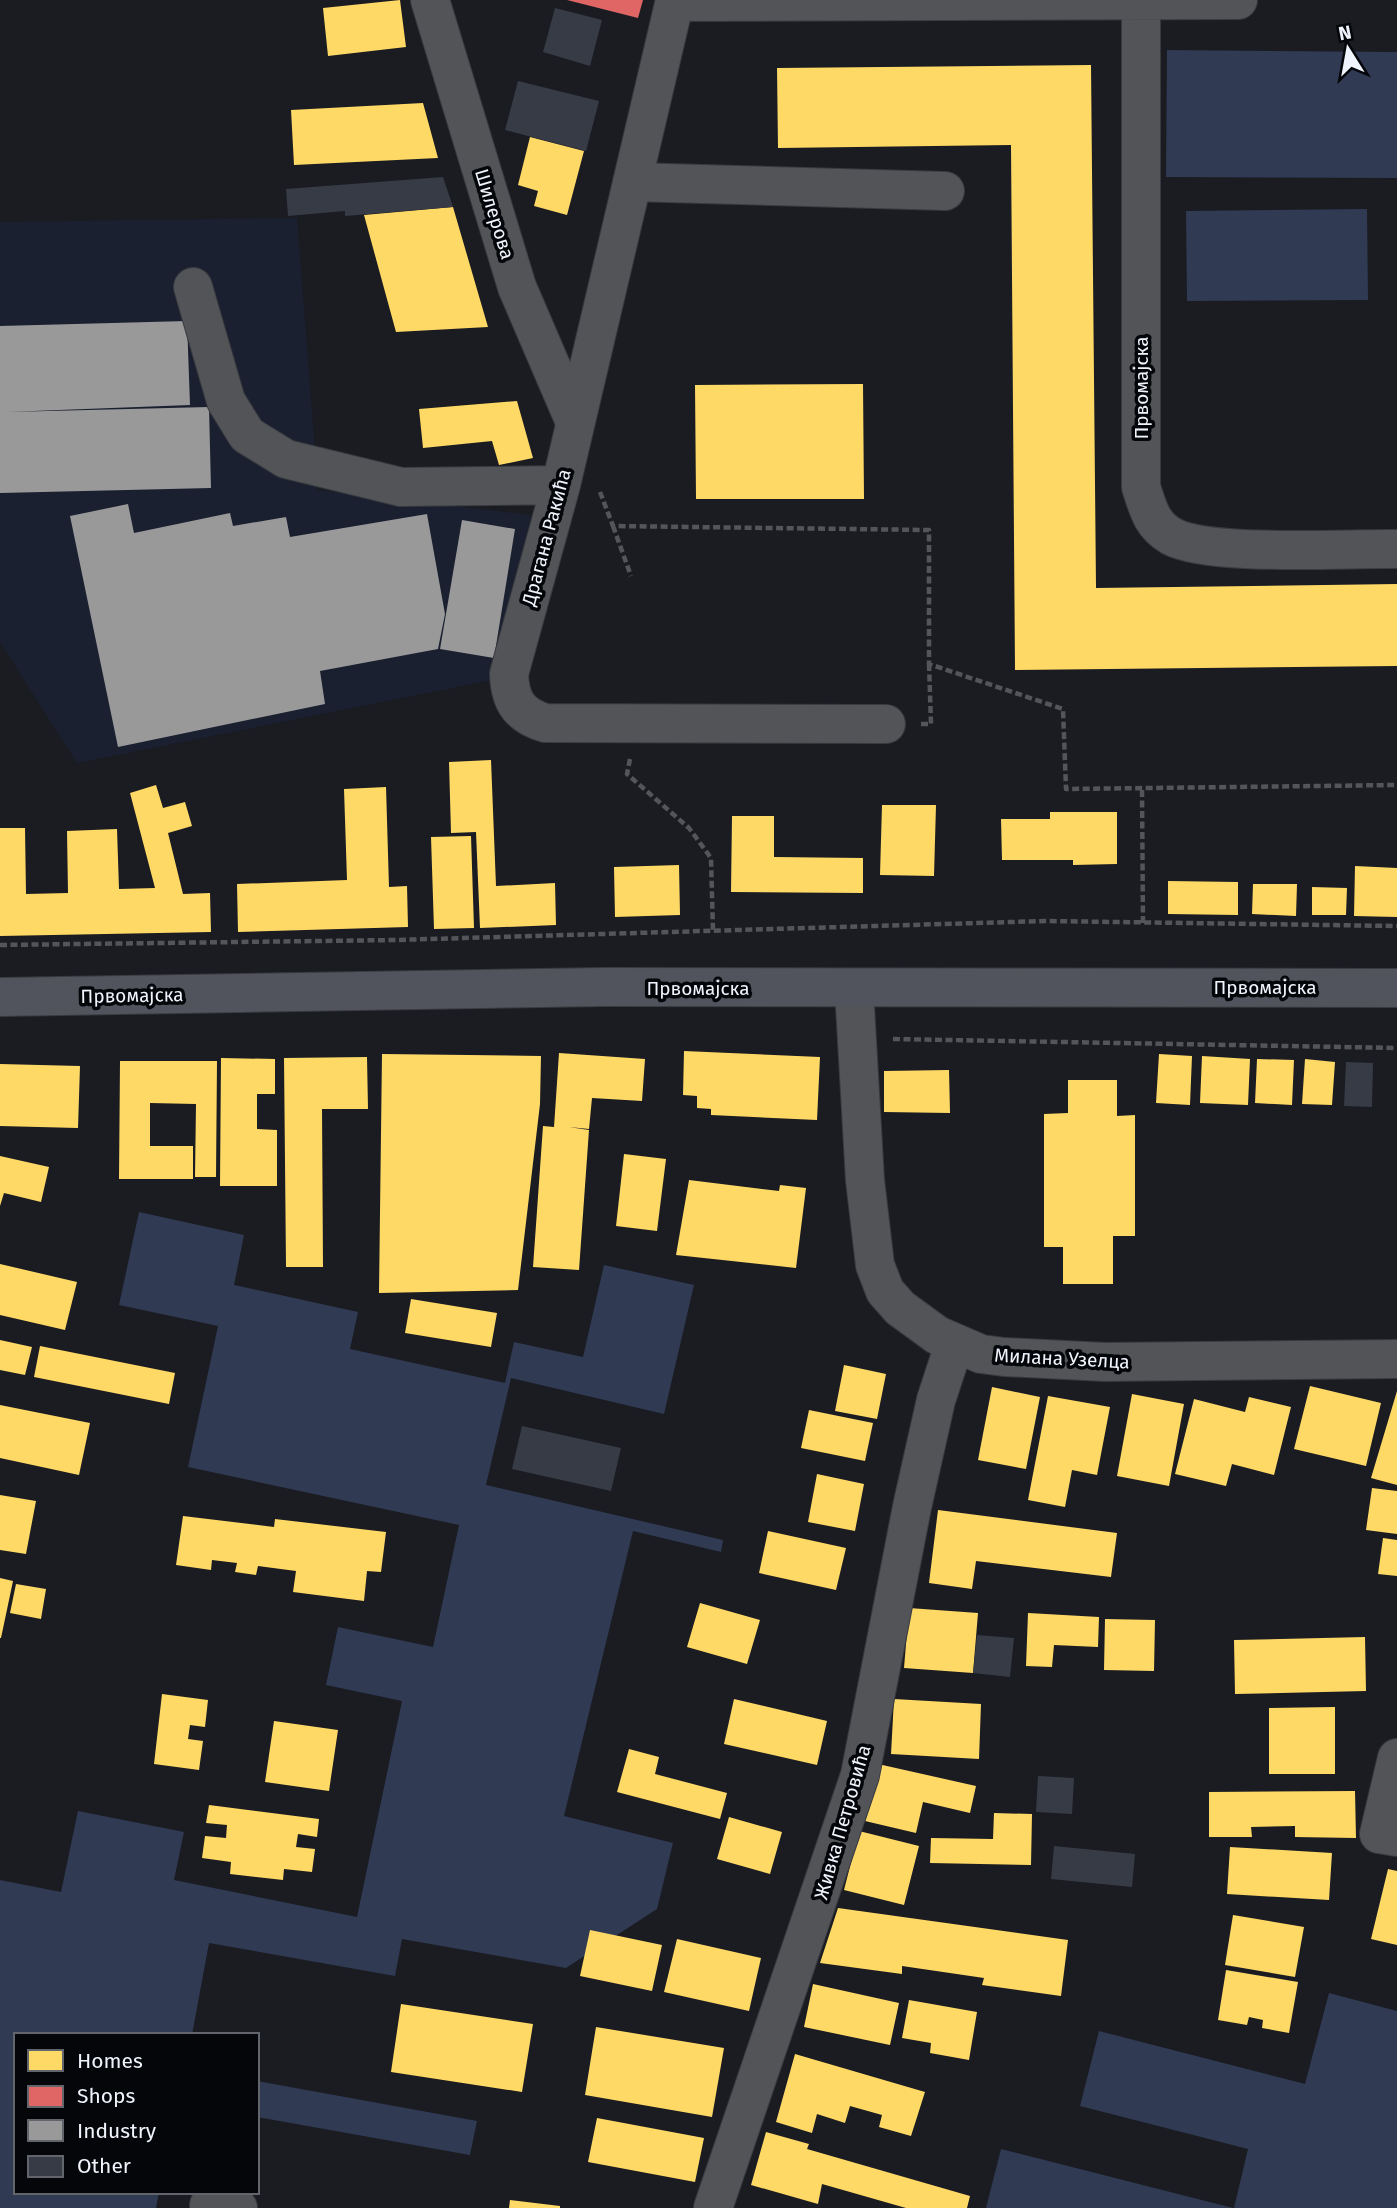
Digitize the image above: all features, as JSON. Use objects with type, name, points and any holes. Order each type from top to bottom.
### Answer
[{"type":"main road","name":"Првомајска","points":[[0,997],[604,987],[1397,988]]},
{"type":"street","name":"Шилерова","points":[[430,0],[517,287],[575,422]]},
{"type":"street","points":[[675,1],[1238,0]]},
{"type":"street","name":"Драгана Ракића","points":[[675,1],[561,485],[509,674],[509,691],[515,705],[527,718],[545,723],[887,724]]},
{"type":"street","name":"Првомајска","points":[[1140,1],[1142,487],[1151,519],[1171,536],[1204,547],[1397,549]]},
{"type":"street","points":[[632,182],[945,191]]},
{"type":"street","points":[[192,287],[226,401],[247,435],[286,459],[401,487],[561,485]]},
{"type":"street","name":"Милана Узелца","points":[[854,989],[870,1236],[879,1278],[900,1308],[954,1345],[1004,1357],[1105,1362],[1397,1359]]},
{"type":"street","name":"Живка Петровића","points":[[713,2208],[860,1775],[912,1507],[936,1400],[954,1345]]},
{"type":"street","points":[[1397,1758],[1379,1834],[1397,1838]]},
{"type":"path","points":[[598,487],[631,576]]},
{"type":"path","points":[[613,526],[929,530],[931,724]]},
{"type":"path","points":[[929,664],[1063,709],[1066,789],[1397,785]]},
{"type":"path","points":[[636,723],[627,774],[689,828],[711,858],[713,931]]},
{"type":"path","points":[[1142,790],[1143,923]]},
{"type":"path","points":[[0,944],[396,940],[957,922],[1397,926]]},
{"type":"path","points":[[857,1039],[1397,1048]]},
{"type":"shaded area","points":[[1167,50],[1397,52],[1397,178],[1166,177]]},
{"type":"shaded area","points":[[1367,209],[1368,300],[1187,301],[1186,211]]},
{"type":"shaded area","points":[[297,218],[318,490],[531,515],[497,679],[77,763],[0,642],[0,222]]},
{"type":"shaded area","points":[[139,1212],[244,1235],[234,1285],[358,1312],[350,1349],[505,1383],[514,1342],[583,1357],[604,1265],[694,1285],[664,1414],[511,1378],[486,1485],[723,1540],[721,1552],[633,1531],[564,1816],[673,1843],[657,1909],[566,1968],[402,1939],[395,1976],[209,1943],[192,2033],[14,2033],[14,2194],[159,2194],[156,2208],[0,2208],[0,1880],[61,1892],[78,1811],[184,1832],[174,1880],[357,1917],[402,1701],[326,1685],[338,1627],[433,1647],[459,1525],[188,1467],[218,1326],[119,1305]]},
{"type":"shaded area","points":[[1329,1993],[1397,2011],[1397,2208],[1234,2208],[1248,2149],[1080,2106],[1099,2031],[1305,2084]]},
{"type":"shaded area","points":[[259,2081],[477,2121],[470,2155],[259,2117]]},
{"type":"shaded area","points":[[1001,2149],[1233,2208],[986,2208]]},
{"type":"building: Homes","points":[[400,0],[406,47],[328,56],[323,8]]},
{"type":"building: Homes","points":[[1091,65],[1096,588],[1397,584],[1397,666],[1015,670],[1011,145],[778,148],[777,68]]},
{"type":"building: Homes","points":[[423,103],[438,158],[294,165],[291,110]]},
{"type":"building: Homes","points":[[530,137],[584,151],[567,215],[534,206],[538,191],[518,185]]},
{"type":"building: Homes","points":[[453,207],[488,327],[396,332],[364,215]]},
{"type":"building: Homes","points":[[863,384],[864,499],[696,499],[695,385]]},
{"type":"building: Homes","points":[[517,401],[533,458],[499,465],[492,441],[423,448],[419,409]]},
{"type":"building: Homes","points":[[491,760],[496,886],[555,883],[556,925],[480,928],[476,832],[451,833],[449,762]]},
{"type":"building: Homes","points":[[156,785],[163,808],[185,802],[192,826],[168,833],[183,894],[210,893],[211,932],[0,936],[0,828],[25,828],[26,894],[68,893],[67,831],[117,829],[119,889],[155,888],[130,793]]},
{"type":"building: Homes","points":[[386,787],[389,887],[407,886],[408,927],[238,932],[237,884],[347,880],[344,789]]},
{"type":"building: Homes","points":[[882,805],[936,805],[934,876],[880,875]]},
{"type":"building: Homes","points":[[1050,812],[1117,812],[1117,864],[1073,865],[1073,860],[1002,860],[1001,819],[1050,819]]},
{"type":"building: Homes","points":[[732,816],[774,816],[774,857],[863,858],[863,893],[731,892]]},
{"type":"building: Homes","points":[[471,836],[474,928],[434,929],[431,837]]},
{"type":"building: Homes","points":[[679,865],[680,915],[615,917],[614,867]]},
{"type":"building: Homes","points":[[1355,866],[1397,868],[1397,917],[1354,916]]},
{"type":"building: Homes","points":[[1168,881],[1238,882],[1238,915],[1168,914]]},
{"type":"building: Homes","points":[[1253,884],[1297,884],[1296,916],[1252,914]]},
{"type":"building: Homes","points":[[1312,887],[1347,888],[1346,915],[1312,915]]},
{"type":"building: Homes","points":[[684,1051],[820,1057],[817,1120],[711,1115],[711,1109],[697,1108],[697,1096],[683,1095]]},
{"type":"building: Homes","points":[[559,1053],[645,1059],[642,1101],[592,1098],[589,1129],[569,1127],[589,1130],[579,1270],[533,1267],[543,1126],[554,1127]]},
{"type":"building: Homes","points":[[382,1054],[541,1056],[540,1104],[518,1290],[379,1293]]},
{"type":"building: Homes","points":[[1159,1054],[1192,1056],[1190,1105],[1156,1103]]},
{"type":"building: Homes","points":[[1202,1056],[1250,1059],[1248,1105],[1200,1103]]},
{"type":"building: Homes","points":[[367,1057],[368,1109],[322,1109],[323,1267],[286,1267],[284,1058]]},
{"type":"building: Homes","points":[[221,1058],[275,1059],[275,1094],[257,1094],[257,1129],[277,1130],[277,1186],[220,1186]]},
{"type":"building: Homes","points":[[1257,1059],[1294,1060],[1292,1105],[1255,1103]]},
{"type":"building: Homes","points":[[1305,1059],[1335,1062],[1332,1105],[1302,1104]]},
{"type":"building: Homes","points":[[120,1061],[217,1061],[216,1177],[195,1177],[196,1104],[150,1103],[150,1146],[193,1146],[193,1179],[119,1179]]},
{"type":"building: Homes","points":[[0,1064],[80,1066],[78,1128],[0,1126]]},
{"type":"building: Homes","points":[[949,1070],[950,1113],[884,1112],[884,1071]]},
{"type":"building: Homes","points":[[1068,1080],[1117,1080],[1117,1116],[1135,1115],[1135,1236],[1113,1236],[1113,1284],[1063,1284],[1063,1247],[1044,1247],[1044,1114],[1068,1113]]},
{"type":"building: Homes","points":[[624,1154],[666,1159],[657,1231],[616,1226]]},
{"type":"building: Homes","points":[[0,1156],[49,1167],[41,1202],[4,1193],[0,1206]]},
{"type":"building: Homes","points":[[689,1180],[779,1191],[780,1185],[806,1188],[796,1268],[676,1255]]},
{"type":"building: Homes","points":[[0,1264],[77,1282],[65,1330],[0,1315]]},
{"type":"building: Homes","points":[[411,1299],[497,1313],[491,1347],[405,1333]]},
{"type":"building: Homes","points":[[0,1340],[32,1347],[25,1375],[0,1370]]},
{"type":"building: Homes","points":[[40,1346],[175,1373],[169,1404],[34,1377]]},
{"type":"building: Homes","points":[[844,1365],[886,1374],[877,1419],[835,1411]]},
{"type":"building: Homes","points":[[1310,1386],[1381,1403],[1366,1466],[1294,1449]]},
{"type":"building: Homes","points":[[992,1387],[1040,1397],[1026,1469],[978,1460]]},
{"type":"building: Homes","points":[[1397,1391],[1397,1485],[1371,1478]]},
{"type":"building: Homes","points":[[1132,1394],[1184,1404],[1169,1486],[1117,1476]]},
{"type":"building: Homes","points":[[1048,1396],[1110,1407],[1097,1475],[1072,1470],[1065,1507],[1028,1500]]},
{"type":"building: Homes","points":[[1249,1397],[1291,1407],[1274,1475],[1232,1464],[1226,1486],[1175,1474],[1194,1399],[1245,1412]]},
{"type":"building: Homes","points":[[0,1405],[90,1423],[79,1475],[0,1458]]},
{"type":"building: Homes","points":[[809,1410],[873,1423],[865,1461],[801,1448]]},
{"type":"building: Homes","points":[[817,1474],[864,1484],[855,1531],[808,1522]]},
{"type":"building: Homes","points":[[1372,1488],[1397,1491],[1397,1534],[1366,1530]]},
{"type":"building: Homes","points":[[0,1495],[36,1501],[26,1554],[0,1550]]},
{"type":"building: Homes","points":[[938,1510],[1117,1533],[1111,1577],[976,1561],[972,1589],[929,1583]]},
{"type":"building: Homes","points":[[183,1516],[274,1527],[275,1519],[386,1532],[381,1572],[367,1571],[364,1601],[293,1592],[296,1571],[258,1566],[256,1575],[235,1572],[237,1563],[212,1560],[211,1570],[176,1565]]},
{"type":"building: Homes","points":[[768,1531],[846,1548],[836,1590],[759,1573]]},
{"type":"building: Homes","points":[[1383,1538],[1397,1540],[1397,1576],[1378,1574]]},
{"type":"building: Homes","points":[[0,1578],[13,1581],[1,1638],[0,1638]]},
{"type":"building: Homes","points":[[16,1584],[46,1589],[41,1619],[10,1613]]},
{"type":"building: Homes","points":[[700,1603],[760,1620],[747,1664],[687,1647]]},
{"type":"building: Homes","points":[[909,1608],[978,1613],[973,1673],[904,1668]]},
{"type":"building: Homes","points":[[1028,1613],[1099,1617],[1098,1647],[1054,1645],[1052,1667],[1026,1666]]},
{"type":"building: Homes","points":[[1105,1619],[1155,1620],[1154,1671],[1104,1670]]},
{"type":"building: Homes","points":[[1365,1637],[1366,1691],[1235,1694],[1234,1640]]},
{"type":"building: Homes","points":[[162,1694],[208,1700],[205,1727],[190,1725],[188,1739],[203,1741],[199,1770],[154,1764]]},
{"type":"building: Homes","points":[[734,1699],[827,1721],[817,1765],[724,1744]]},
{"type":"building: Homes","points":[[894,1699],[981,1704],[979,1759],[891,1754]]},
{"type":"building: Homes","points":[[1335,1707],[1335,1774],[1269,1774],[1269,1708]]},
{"type":"building: Homes","points":[[274,1721],[338,1730],[329,1791],[265,1782]]},
{"type":"building: Homes","points":[[629,1749],[659,1757],[655,1774],[727,1793],[720,1819],[617,1792]]},
{"type":"building: Homes","points":[[878,1764],[976,1786],[970,1813],[923,1802],[916,1833],[865,1821]]},
{"type":"building: Homes","points":[[1355,1791],[1356,1838],[1295,1837],[1295,1826],[1251,1827],[1252,1837],[1209,1837],[1209,1792]]},
{"type":"building: Homes","points":[[209,1805],[319,1819],[317,1837],[298,1834],[296,1847],[315,1849],[312,1872],[284,1869],[283,1880],[230,1874],[231,1862],[202,1858],[205,1836],[226,1838],[227,1825],[206,1823]]},
{"type":"building: Homes","points":[[994,1813],[1032,1814],[1031,1865],[930,1863],[931,1838],[993,1839]]},
{"type":"building: Homes","points":[[729,1817],[782,1832],[770,1874],[717,1859]]},
{"type":"building: Homes","points":[[859,1831],[919,1846],[904,1905],[844,1890]]},
{"type":"building: Homes","points":[[1230,1847],[1332,1853],[1329,1900],[1227,1894]]},
{"type":"building: Homes","points":[[1388,1869],[1397,1871],[1397,1945],[1371,1939]]},
{"type":"building: Homes","points":[[838,1908],[1068,1940],[1061,1996],[982,1985],[984,1978],[902,1966],[902,1974],[820,1963]]},
{"type":"building: Homes","points":[[1233,1915],[1304,1927],[1295,1977],[1225,1965]]},
{"type":"building: Homes","points":[[590,1930],[662,1945],[652,1991],[580,1976]]},
{"type":"building: Homes","points":[[677,1939],[761,1958],[749,2011],[664,1992]]},
{"type":"building: Homes","points":[[1226,1970],[1298,1982],[1289,2033],[1262,2028],[1263,2020],[1249,2017],[1247,2025],[1218,2020]]},
{"type":"building: Homes","points":[[813,1984],[899,2003],[890,2045],[804,2027]]},
{"type":"building: Homes","points":[[909,2000],[977,2012],[969,2060],[930,2053],[931,2043],[902,2038]]},
{"type":"building: Homes","points":[[401,2004],[533,2024],[522,2092],[391,2072]]},
{"type":"building: Homes","points":[[596,2027],[724,2048],[712,2117],[585,2095]]},
{"type":"building: Homes","points":[[795,2054],[925,2092],[911,2136],[879,2127],[882,2115],[850,2106],[845,2123],[817,2114],[812,2133],[776,2122]]},
{"type":"building: Homes","points":[[597,2118],[704,2138],[695,2182],[588,2162]]},
{"type":"building: Homes","points":[[766,2132],[809,2144],[807,2149],[970,2196],[967,2208],[906,2208],[822,2184],[818,2204],[751,2185]]},
{"type":"building: Homes","points":[[510,2200],[560,2206],[560,2208],[509,2208]]},
{"type":"building: Shops","points":[[567,0],[643,0],[638,18]]},
{"type":"building: Industry","points":[[187,321],[190,405],[7,412],[209,407],[211,488],[0,493],[0,326]]},
{"type":"building: Industry","points":[[128,504],[134,533],[230,513],[233,526],[286,517],[290,537],[427,514],[445,614],[438,649],[320,671],[325,704],[118,747],[70,516]]},
{"type":"building: Industry","points":[[462,520],[515,529],[494,658],[440,649]]},
{"type":"building: Other","points":[[555,8],[602,20],[590,66],[543,52]]},
{"type":"building: Other","points":[[518,81],[599,101],[586,151],[505,130]]},
{"type":"building: Other","points":[[443,177],[453,207],[345,216],[345,211],[288,216],[286,189]]},
{"type":"building: Other","points":[[1346,1062],[1373,1063],[1372,1107],[1344,1106]]},
{"type":"building: Other","points":[[522,1426],[621,1448],[611,1491],[512,1469]]},
{"type":"building: Other","points":[[977,1635],[1014,1638],[1010,1677],[973,1673]]},
{"type":"building: Other","points":[[1038,1776],[1074,1778],[1072,1814],[1036,1812]]},
{"type":"building: Other","points":[[1054,1846],[1135,1854],[1132,1887],[1051,1879]]}]
